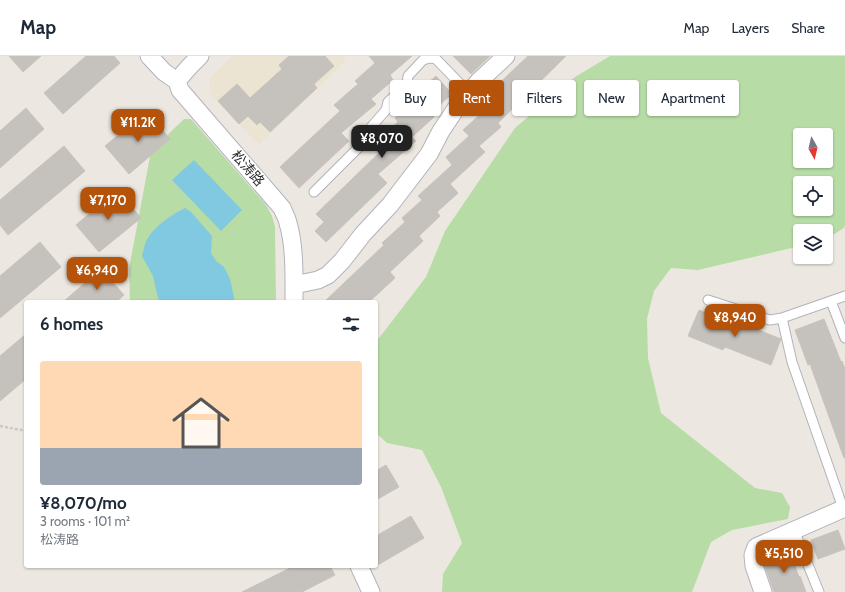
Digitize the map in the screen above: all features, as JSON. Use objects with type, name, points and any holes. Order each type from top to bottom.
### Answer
[{"type":"street","points":[[149,56],[164,72],[177,81],[200,56]]},
{"type":"street","points":[[480,80],[506,56]]},
{"type":"street","name":"松涛路","points":[[177,81],[180,90],[282,208],[288,222],[292,243],[294,300]]},
{"type":"street","points":[[294,284],[323,278],[342,261],[363,234],[390,205],[429,154],[451,116]]},
{"type":"street","points":[[763,592],[754,566],[753,555],[756,547],[844,510]]},
{"type":"street","points":[[360,568],[371,592]]},
{"type":"lane","points":[[314,192],[365,141],[365,134],[386,110],[388,102],[407,84],[408,76],[422,58],[436,59],[456,80]]},
{"type":"lane","points":[[708,300],[770,320],[782,318],[845,296]]},
{"type":"lane","points":[[831,301],[845,338]]},
{"type":"lane","points":[[782,318],[792,362],[844,510]]},
{"type":"lane","points":[[794,530],[819,592]]},
{"type":"path","points":[[0,426],[24,431]]},
{"type":"shaded area","points":[[232,56],[342,56],[346,61],[259,145],[210,94],[209,79]]},
{"type":"green space","points":[[610,56],[845,56],[844,228],[833,235],[833,224],[793,224],[793,248],[698,270],[671,268],[654,291],[647,319],[648,358],[661,413],[755,488],[782,493],[790,507],[788,519],[732,530],[711,542],[692,592],[442,592],[443,574],[462,543],[441,487],[422,450],[387,443],[378,435],[378,339],[426,277],[445,231],[515,128],[529,116],[576,116],[576,80],[571,80]]},
{"type":"green space","points":[[184,119],[191,119],[266,205],[272,216],[275,227],[276,300],[130,300],[129,269],[151,151]]},
{"type":"water","points":[[194,160],[242,210],[221,231],[172,180]]},
{"type":"water","points":[[185,208],[191,212],[212,236],[211,253],[216,261],[224,267],[230,279],[235,300],[159,300],[153,276],[142,256],[148,238],[157,227],[174,214]]},
{"type":"building","points":[[9,56],[41,56],[23,72]]},
{"type":"building","points":[[86,56],[114,56],[120,63],[63,114],[44,93]]},
{"type":"building","points":[[289,56],[325,56],[334,66],[314,84],[317,88],[270,132],[260,122],[257,125],[248,116],[239,124],[218,101],[237,84],[250,98],[282,69],[279,65]]},
{"type":"building","points":[[369,56],[412,56],[390,75],[393,80],[390,80],[390,83],[371,99],[376,104],[341,133],[349,141],[299,188],[280,167],[340,111],[334,105],[358,84],[355,81],[375,63]]},
{"type":"building","points":[[453,56],[490,56],[471,74]]},
{"type":"building","points":[[528,56],[566,56],[542,80],[512,80],[512,109],[498,123],[501,127],[479,146],[485,152],[450,184],[458,193],[437,212],[440,216],[419,236],[423,241],[390,272],[395,278],[371,300],[326,300],[384,245],[382,243],[405,222],[402,218],[422,200],[418,196],[452,165],[446,157],[469,136],[463,130],[478,116],[504,116],[504,80],[503,80]]},
{"type":"building","points":[[436,76],[440,80],[431,80]]},
{"type":"building","points":[[441,82],[449,91],[449,97],[441,104]]},
{"type":"building","points":[[26,108],[44,129],[0,168],[0,131]]},
{"type":"building","points":[[147,111],[170,139],[129,174],[105,146]]},
{"type":"building","points":[[397,116],[434,117],[412,137],[416,141],[378,174],[387,183],[326,242],[315,231],[324,222],[316,214],[382,150],[375,142],[398,122],[395,118]]},
{"type":"building","points":[[64,146],[85,171],[8,235],[0,225],[0,200]]},
{"type":"building","points":[[117,190],[141,218],[99,252],[76,225]]},
{"type":"building","points":[[40,242],[61,267],[0,318],[0,276]]},
{"type":"building","points":[[101,269],[124,295],[118,300],[65,300]]},
{"type":"building","points":[[699,310],[744,328],[746,325],[781,339],[771,365],[725,347],[723,350],[688,336]]},
{"type":"building","points":[[824,319],[845,369],[845,458],[810,364],[808,365],[795,330]]},
{"type":"building","points":[[24,336],[24,381],[0,401],[0,356]]},
{"type":"building","points":[[386,465],[399,487],[378,499],[378,470]]},
{"type":"building","points":[[411,516],[424,538],[378,565],[378,535]]},
{"type":"building","points":[[838,530],[845,549],[818,559],[811,540]]},
{"type":"building","points":[[789,550],[806,592],[774,592],[763,560]]},
{"type":"building","points":[[290,568],[331,568],[335,575],[302,592],[242,592]]}]
